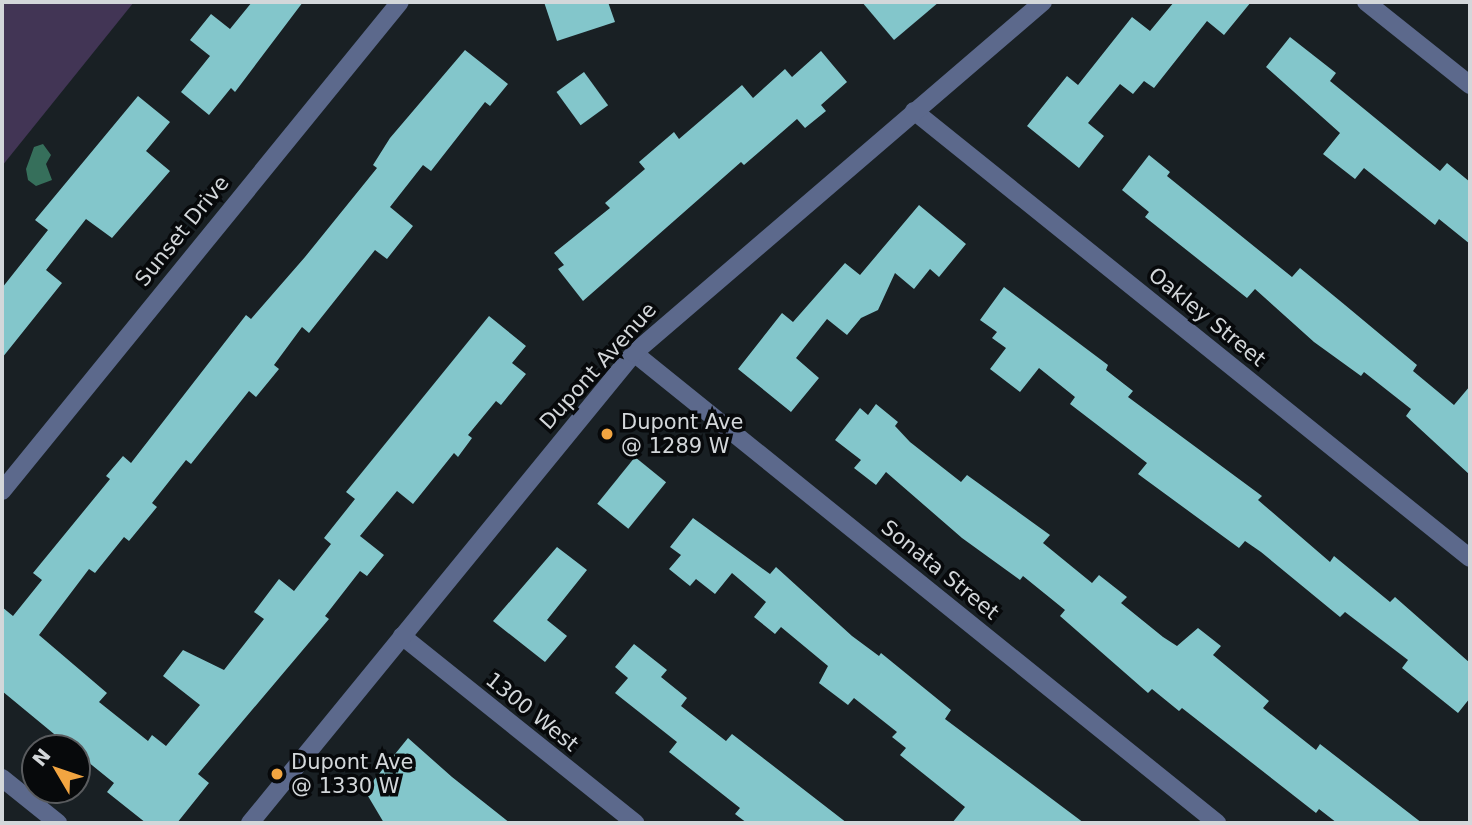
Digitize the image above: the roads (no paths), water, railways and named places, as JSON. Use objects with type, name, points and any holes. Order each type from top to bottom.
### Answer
[{"type":"street","name":"Sunset Drive","points":[[2,491],[400,2]]},
{"type":"street","name":"Dupont Avenue","points":[[250,823],[634,353],[1043,2]]},
{"type":"street","points":[[1366,2],[1470,85]]},
{"type":"street","name":"Oakley Street","points":[[914,111],[1470,558]]},
{"type":"street","name":"Sonata Street","points":[[634,353],[1217,823]]},
{"type":"street","name":"1300 West","points":[[402,636],[635,823]]},
{"type":"street","points":[[2,778],[58,823]]},
{"type":"place","name":"Dupont Ave @ 1289 W","points":[[607,434]]},
{"type":"place","name":"Dupont Ave @ 1330 W","points":[[277,774]]}]
